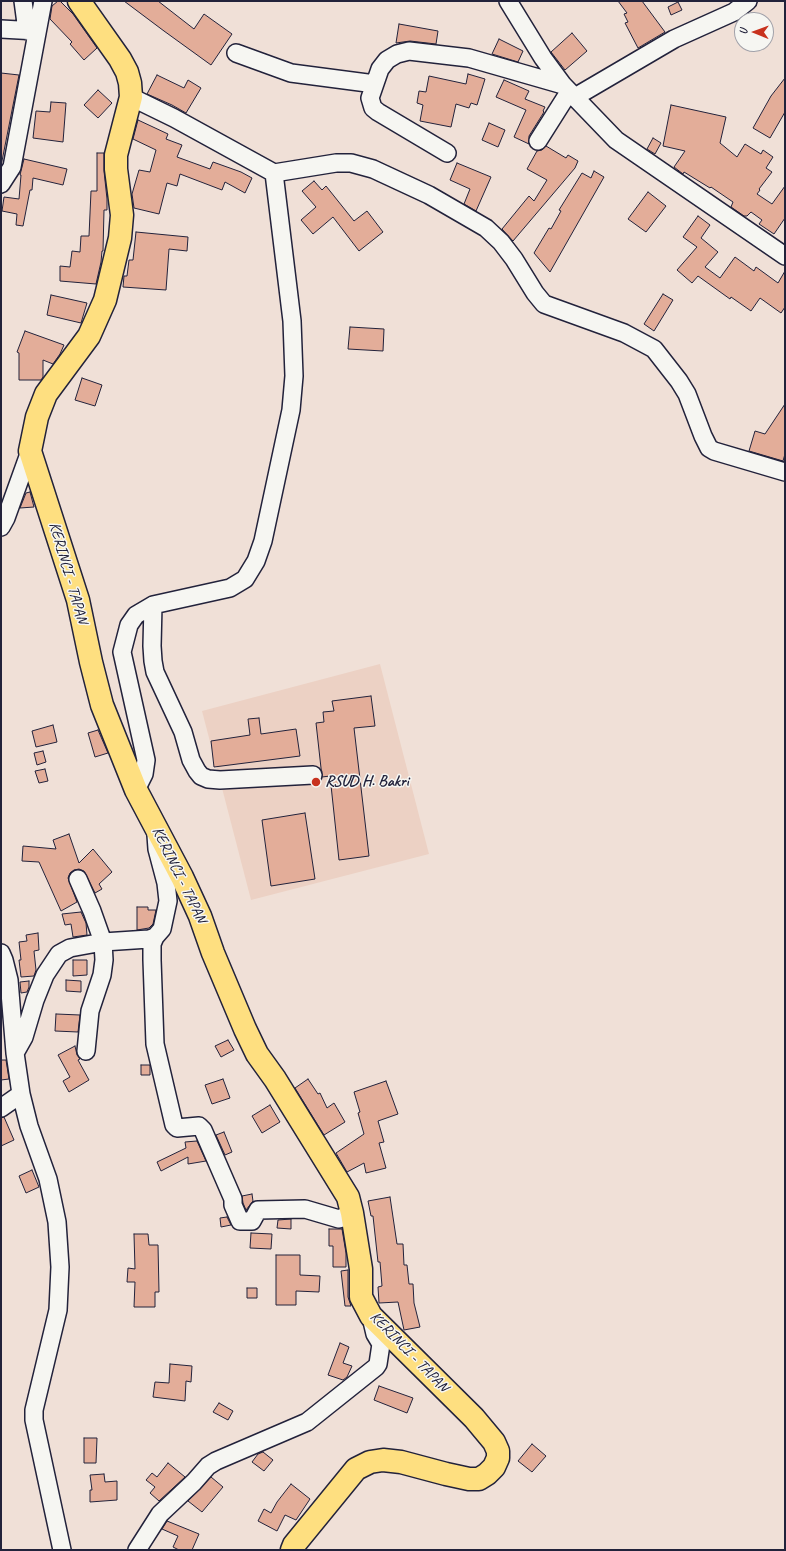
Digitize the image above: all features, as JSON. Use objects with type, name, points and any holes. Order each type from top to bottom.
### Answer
[{"type":"highway","name":"KERINCI - TAPAN","points":[[79,1],[120,59],[127,72],[130,83],[131,97],[116,155],[116,169],[122,215],[120,238],[105,300],[89,336],[46,394],[37,417],[30,451],[78,600],[102,705],[136,790],[182,877],[200,916],[213,953],[257,1054],[275,1079],[348,1197],[361,1269],[361,1297],[371,1316],[474,1418],[494,1442],[498,1451],[498,1458],[494,1467],[479,1479],[453,1476],[401,1462],[383,1460],[370,1462],[356,1469],[294,1545],[292,1550]]},
{"type":"street","points":[[24,1],[32,31]]},
{"type":"street","points":[[1,184],[12,167],[32,31],[43,1]]},
{"type":"street","points":[[508,1],[543,58],[569,91],[616,140],[785,256]]},
{"type":"street","points":[[538,142],[569,91],[674,39],[734,12],[748,1]]},
{"type":"street","points":[[1,29],[32,31]]},
{"type":"street","points":[[447,153],[373,108],[370,98],[380,69],[387,60],[397,54],[413,51],[469,58],[569,91]]},
{"type":"street","points":[[236,53],[291,73],[375,84]]},
{"type":"street","points":[[131,97],[174,118],[274,173],[336,163],[362,165],[373,168],[428,195],[486,228],[510,253],[544,304],[624,333],[654,349],[679,380],[687,394],[709,448],[714,451],[785,472]]},
{"type":"street","points":[[136,790],[144,774],[146,760],[122,652],[129,625],[136,615],[153,605],[230,588],[245,579],[256,561],[263,541],[291,410],[294,376],[292,321],[274,173]]},
{"type":"street","points":[[1,527],[6,518],[30,451]]},
{"type":"street","points":[[153,605],[152,654],[155,672],[183,732],[191,760],[196,771],[201,776],[208,779],[220,780],[313,775]]},
{"type":"street","points":[[156,826],[157,849],[166,883],[168,900],[162,929],[155,937],[152,944],[155,1044],[174,1125],[177,1128],[199,1126],[204,1130],[233,1199],[233,1205],[240,1221],[252,1221],[258,1210],[305,1209],[338,1219],[352,1213]]},
{"type":"street","points":[[78,879],[106,941],[102,975],[90,1011],[86,1051]]},
{"type":"street","points":[[15,1053],[24,1037],[35,1000],[45,975],[59,954],[70,948],[106,941],[155,937]]},
{"type":"street","points":[[1,953],[9,980],[15,1053],[21,1094],[48,1179],[57,1222],[60,1267],[58,1310],[34,1410],[34,1420],[62,1550]]},
{"type":"street","points":[[1,1108],[21,1094]]},
{"type":"street","points":[[137,1550],[160,1514],[194,1482],[208,1466],[216,1461],[307,1422],[376,1367],[378,1364],[381,1344],[375,1334],[371,1316]]},
{"type":"shaded area","name":"RSUD H. Bakri","points":[[380,664],[429,854],[251,900],[202,711]]},
{"type":"building","points":[[60,1],[73,14],[97,48],[84,60],[70,44],[72,42],[50,19],[52,6]]},
{"type":"building","points":[[124,1],[158,1],[194,29],[204,14],[232,34],[211,65]]},
{"type":"building","points":[[618,1],[642,1],[665,32],[638,48],[625,23],[628,22],[624,14],[627,13]]},
{"type":"building","points":[[678,2],[682,10],[671,15],[668,7]]},
{"type":"building","points":[[399,24],[438,31],[436,44],[410,41],[396,43]]},
{"type":"building","points":[[572,33],[587,51],[565,70],[551,52]]},
{"type":"building","points":[[499,39],[523,51],[518,62],[492,54]]},
{"type":"building","points":[[1,73],[19,75],[1,166]]},
{"type":"building","points":[[468,74],[485,79],[477,105],[471,103],[469,108],[456,104],[451,127],[420,121],[423,105],[417,103],[419,91],[426,92],[429,76],[466,84]]},
{"type":"building","points":[[157,75],[184,88],[188,80],[201,88],[186,113],[147,94]]},
{"type":"building","points":[[785,78],[785,112],[770,138],[753,128],[771,96]]},
{"type":"building","points":[[504,80],[529,91],[525,99],[545,107],[544,112],[529,136],[529,144],[514,137],[526,110],[496,97]]},
{"type":"building","points":[[98,90],[112,103],[98,118],[84,105]]},
{"type":"building","points":[[51,102],[66,103],[63,142],[33,138],[36,111],[50,112]]},
{"type":"building","points":[[671,105],[726,117],[720,143],[737,157],[745,144],[761,154],[763,150],[773,157],[766,168],[772,172],[757,194],[772,204],[785,186],[785,218],[774,234],[759,224],[762,220],[751,212],[747,216],[744,216],[731,207],[733,202],[711,187],[710,188],[684,172],[683,174],[674,167],[685,151],[663,146]]},
{"type":"building","points":[[138,120],[168,134],[166,139],[182,145],[177,157],[210,169],[213,162],[241,172],[252,178],[245,193],[225,182],[222,190],[180,174],[177,186],[167,183],[159,214],[134,208],[132,194],[139,170],[150,172],[156,150],[133,139]]},
{"type":"building","points":[[489,123],[505,130],[498,147],[482,140]]},
{"type":"building","points":[[653,138],[661,143],[655,154],[647,149]]},
{"type":"building","points":[[546,146],[566,158],[568,155],[578,161],[575,168],[513,241],[502,229],[529,196],[534,201],[547,180],[527,169],[537,151],[542,150]]},
{"type":"building","points":[[97,153],[104,153],[107,210],[104,210],[103,251],[96,284],[60,281],[60,266],[70,267],[72,251],[80,252],[81,236],[89,236],[91,191],[97,191]]},
{"type":"building","points":[[24,159],[67,169],[63,185],[33,178],[32,190],[30,190],[23,226],[16,225],[17,214],[2,211],[4,197],[19,199],[20,175]]},
{"type":"building","points":[[457,163],[491,177],[476,211],[464,204],[470,189],[450,180]]},
{"type":"building","points":[[594,171],[604,177],[550,272],[534,253],[549,228],[551,229],[561,211],[559,210],[582,173],[591,178]]},
{"type":"building","points":[[314,181],[322,190],[326,186],[354,221],[367,211],[383,232],[359,251],[333,217],[313,234],[301,220],[316,207],[302,191]]},
{"type":"building","points":[[648,192],[666,206],[646,232],[628,219]]},
{"type":"building","points":[[698,216],[710,225],[701,238],[718,252],[705,267],[720,278],[735,257],[754,271],[756,267],[778,283],[785,271],[785,307],[781,313],[760,298],[751,311],[731,297],[730,299],[698,276],[692,283],[677,270],[697,247],[683,237]]},
{"type":"building","points":[[136,232],[188,237],[187,251],[169,249],[166,290],[123,287],[124,276],[127,276],[129,260],[133,260]]},
{"type":"building","points":[[663,294],[673,300],[654,331],[644,324]]},
{"type":"building","points":[[51,295],[87,303],[81,323],[47,315]]},
{"type":"building","points":[[350,327],[384,329],[383,351],[348,349]]},
{"type":"building","points":[[25,331],[64,345],[53,364],[43,360],[43,377],[41,380],[19,380],[19,353],[17,352]]},
{"type":"building","points":[[82,378],[102,385],[95,406],[75,400]]},
{"type":"building","points":[[785,404],[785,454],[783,461],[749,451],[755,431],[765,434]]},
{"type":"building","points":[[30,492],[34,507],[20,508],[26,493]]},
{"type":"building","points":[[371,696],[375,726],[354,728],[369,856],[339,860],[330,776],[322,777],[316,723],[324,722],[323,712],[334,711],[332,701]]},
{"type":"building","points":[[259,718],[261,734],[296,729],[300,756],[214,767],[211,741],[250,735],[248,719]]},
{"type":"building","points":[[53,725],[57,742],[36,747],[32,731]]},
{"type":"building","points":[[98,730],[108,753],[95,757],[88,733]]},
{"type":"building","points":[[43,751],[46,762],[37,765],[34,753]]},
{"type":"building","points":[[45,769],[48,781],[39,783],[35,771]]},
{"type":"building","points":[[305,813],[315,879],[271,886],[262,820]]},
{"type":"building","points":[[69,834],[79,863],[93,849],[112,872],[99,884],[102,889],[95,893],[84,871],[79,869],[70,873],[68,878],[77,902],[61,911],[39,862],[22,861],[23,846],[56,849],[53,840]]},
{"type":"building","points":[[137,907],[148,907],[148,910],[156,910],[153,924],[149,928],[137,930]]},
{"type":"building","points":[[81,912],[86,923],[87,935],[73,937],[71,924],[65,925],[62,914]]},
{"type":"building","points":[[38,933],[39,950],[34,951],[36,970],[34,976],[21,977],[19,942],[27,941],[26,935]]},
{"type":"building","points":[[73,960],[87,960],[87,975],[73,976]]},
{"type":"building","points":[[66,980],[81,981],[81,992],[66,991]]},
{"type":"building","points":[[29,981],[27,992],[21,993],[20,982]]},
{"type":"building","points":[[56,1014],[80,1015],[78,1032],[55,1031]]},
{"type":"building","points":[[228,1040],[234,1050],[221,1057],[215,1046]]},
{"type":"building","points":[[75,1046],[77,1055],[80,1059],[78,1060],[89,1080],[69,1092],[63,1081],[70,1077],[58,1055]]},
{"type":"building","points":[[1,1060],[6,1060],[9,1079],[1,1080]]},
{"type":"building","points":[[141,1065],[150,1065],[150,1075],[141,1075]]},
{"type":"building","points":[[223,1079],[230,1098],[212,1104],[205,1085]]},
{"type":"building","points":[[308,1079],[318,1094],[320,1093],[327,1108],[334,1103],[345,1122],[324,1135],[295,1088]]},
{"type":"building","points":[[386,1081],[398,1114],[378,1121],[384,1142],[379,1143],[386,1168],[366,1173],[364,1163],[347,1172],[336,1153],[364,1134],[358,1113],[360,1112],[354,1092]]},
{"type":"building","points":[[270,1105],[280,1122],[262,1133],[252,1116]]},
{"type":"building","points":[[4,1117],[14,1140],[1,1146],[1,1118]]},
{"type":"building","points":[[224,1132],[232,1152],[225,1155],[216,1135]]},
{"type":"building","points":[[197,1141],[206,1161],[188,1164],[188,1157],[161,1171],[157,1162],[186,1148],[185,1142]]},
{"type":"building","points":[[32,1170],[39,1187],[26,1193],[19,1176]]},
{"type":"building","points":[[252,1194],[253,1201],[246,1210],[242,1196]]},
{"type":"building","points":[[390,1197],[397,1244],[403,1244],[404,1265],[407,1265],[409,1284],[413,1284],[414,1303],[420,1327],[404,1330],[398,1302],[379,1303],[378,1287],[382,1286],[380,1262],[378,1262],[373,1216],[371,1216],[368,1201]]},
{"type":"building","points":[[227,1217],[231,1225],[221,1227],[220,1218]]},
{"type":"building","points":[[291,1219],[291,1229],[277,1228],[278,1220]]},
{"type":"building","points":[[329,1229],[342,1229],[346,1253],[346,1267],[333,1267],[333,1246],[329,1246]]},
{"type":"building","points":[[251,1233],[272,1234],[271,1249],[250,1248]]},
{"type":"building","points":[[134,1234],[148,1234],[149,1245],[158,1245],[159,1292],[155,1292],[155,1307],[134,1307],[135,1282],[127,1282],[128,1268],[135,1269]]},
{"type":"building","points":[[276,1255],[300,1255],[300,1275],[320,1276],[319,1292],[296,1291],[296,1305],[276,1305]]},
{"type":"building","points":[[348,1270],[348,1297],[351,1306],[345,1306],[341,1271]]},
{"type":"building","points":[[247,1288],[257,1288],[257,1298],[247,1298]]},
{"type":"building","points":[[340,1343],[349,1347],[343,1363],[352,1366],[347,1377],[343,1380],[328,1375]]},
{"type":"building","points":[[170,1364],[192,1366],[191,1382],[186,1381],[185,1401],[153,1397],[155,1382],[169,1383]]},
{"type":"building","points":[[379,1386],[413,1398],[407,1413],[374,1400]]},
{"type":"building","points":[[219,1403],[233,1411],[228,1420],[213,1412]]},
{"type":"building","points":[[84,1438],[97,1438],[96,1463],[84,1463]]},
{"type":"building","points":[[532,1444],[546,1456],[532,1472],[518,1461]]},
{"type":"building","points":[[263,1452],[273,1460],[264,1471],[252,1462],[258,1454]]},
{"type":"building","points":[[168,1463],[185,1477],[159,1501],[150,1493],[155,1487],[146,1480],[152,1473],[157,1477]]},
{"type":"building","points":[[104,1474],[105,1482],[117,1481],[117,1500],[90,1502],[90,1490],[92,1490],[90,1475]]},
{"type":"building","points":[[211,1477],[223,1487],[202,1512],[188,1501]]},
{"type":"building","points":[[291,1484],[310,1499],[296,1520],[285,1515],[277,1531],[258,1521],[264,1509],[271,1513],[277,1502]]},
{"type":"building","points":[[167,1521],[199,1534],[192,1550],[179,1550],[173,1547],[178,1536],[162,1529]]},
{"type":"place","name":"RSUD H. Bakri","points":[[316,782]]}]
